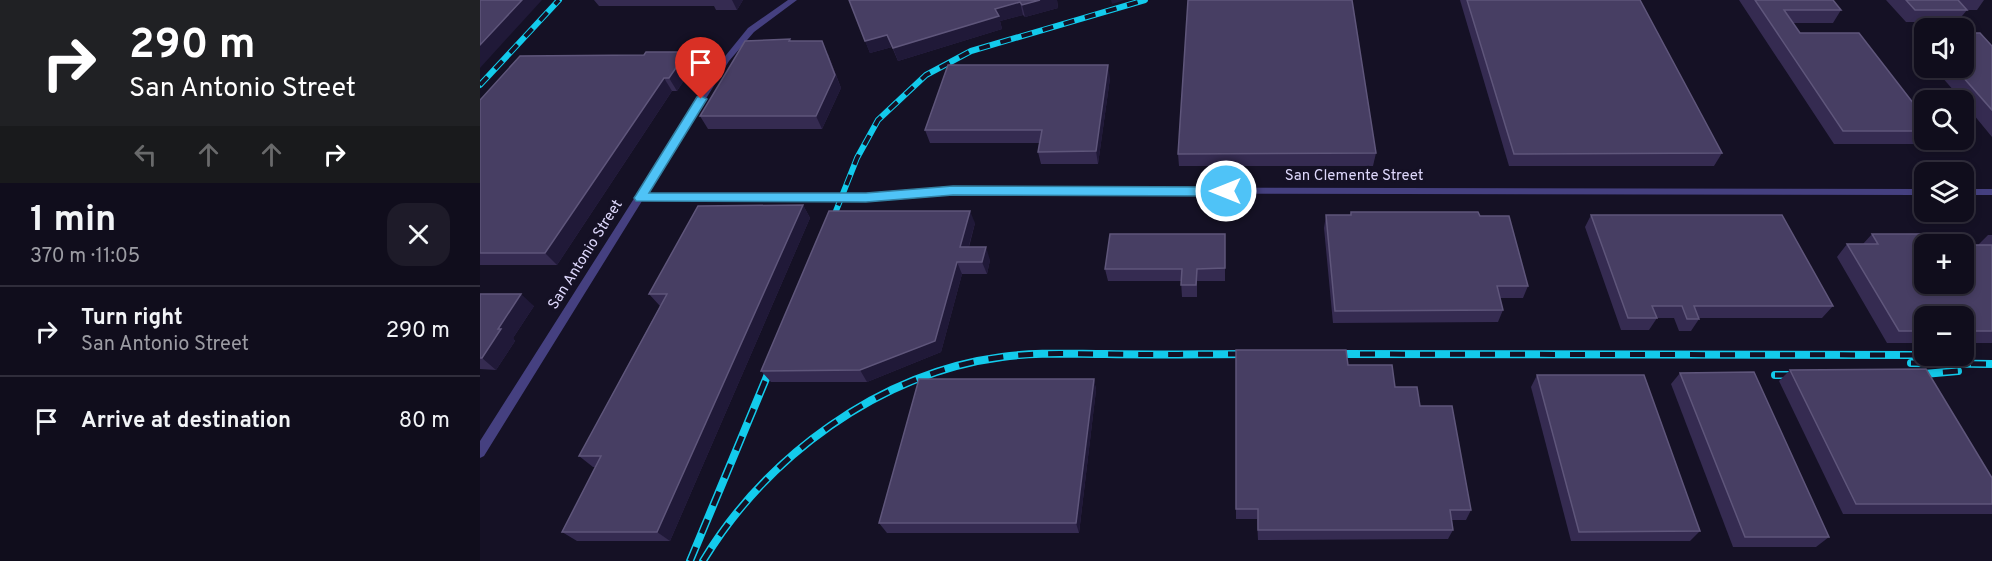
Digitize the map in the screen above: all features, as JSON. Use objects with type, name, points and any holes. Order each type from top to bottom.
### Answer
[{"type":"street","name":"San Antonio Street","points":[[480,452],[726,60],[751,30],[793,0]]},
{"type":"street","name":"San Clemente Street","points":[[640,198],[866,197],[953,190],[1914,192]]},
{"type":"street","points":[[1974,192],[1992,192]]},
{"type":"building","points":[[480,0],[522,0],[480,45]]},
{"type":"building","points":[[849,0],[1040,0],[1022,5],[1020,2],[995,9],[999,16],[893,48],[887,35],[865,41]]},
{"type":"building","points":[[1188,0],[1352,0],[1376,153],[1178,154]]},
{"type":"building","points":[[1467,0],[1640,0],[1722,153],[1514,154]]},
{"type":"building","points":[[1755,0],[1833,0],[1841,10],[1784,10],[1800,33],[1859,33],[1914,104],[1914,131],[1843,131]]},
{"type":"building","points":[[1906,0],[1958,0],[1967,10],[1915,10]]},
{"type":"building","points":[[1974,33],[1980,33],[1992,46],[1992,110],[1964,78],[1974,78]]},
{"type":"building","points":[[790,39],[789,41],[822,41],[835,75],[816,116],[700,116],[745,41]]},
{"type":"building","points":[[646,52],[687,52],[669,78],[664,78],[545,253],[480,253],[480,100],[520,56],[644,55]]},
{"type":"building","points":[[948,65],[1108,65],[1096,151],[1038,152],[1042,130],[925,130]]},
{"type":"building","points":[[803,205],[657,532],[562,532],[601,456],[579,456],[667,294],[649,294],[698,206]]},
{"type":"building","points":[[829,211],[970,211],[960,247],[986,247],[982,262],[957,262],[935,341],[860,370],[761,371]]},
{"type":"building","points":[[1351,212],[1478,212],[1480,216],[1509,216],[1528,286],[1497,286],[1503,310],[1335,311],[1326,215],[1351,215]]},
{"type":"building","points":[[1591,215],[1782,215],[1833,306],[1694,306],[1699,319],[1687,319],[1682,306],[1652,306],[1657,318],[1628,318]]},
{"type":"building","points":[[1110,234],[1225,234],[1225,268],[1197,269],[1196,285],[1181,285],[1182,269],[1105,269]]},
{"type":"building","points":[[1872,234],[1914,234],[1914,294],[1974,294],[1974,245],[1992,245],[1992,331],[1974,331],[1974,306],[1914,306],[1914,331],[1899,331],[1847,244],[1878,244]]},
{"type":"building","points":[[480,294],[521,294],[482,358],[480,358]]},
{"type":"building","points":[[1236,350],[1346,350],[1348,365],[1392,365],[1395,387],[1417,387],[1420,406],[1452,406],[1471,510],[1450,510],[1453,530],[1258,530],[1258,509],[1236,509]]},
{"type":"building","points":[[1926,369],[1992,478],[1992,504],[1856,504],[1790,370]]},
{"type":"building","points":[[1754,372],[1829,537],[1745,537],[1680,373]]},
{"type":"building","points":[[1537,375],[1644,375],[1700,531],[1579,532]]},
{"type":"building","points":[[919,379],[1094,379],[1076,523],[879,523]]},
{"type":"railway","points":[[480,85],[559,0]]},
{"type":"railway","points":[[830,226],[857,158],[878,120],[926,75],[971,51],[1145,0]]},
{"type":"railway","points":[[703,561],[729,523],[759,488],[793,455],[830,426],[870,401],[912,381],[956,366],[1015,355],[1252,354]]},
{"type":"railway","points":[[1330,354],[1914,355]]},
{"type":"railway","points":[[690,561],[773,362]]},
{"type":"railway","points":[[1911,363],[1992,364]]},
{"type":"railway","points":[[1913,375],[1958,371]]},
{"type":"railway","points":[[1775,375],[1802,375]]},
{"type":"route","points":[[701,99],[640,198],[866,197],[953,190],[1226,191]]}]
